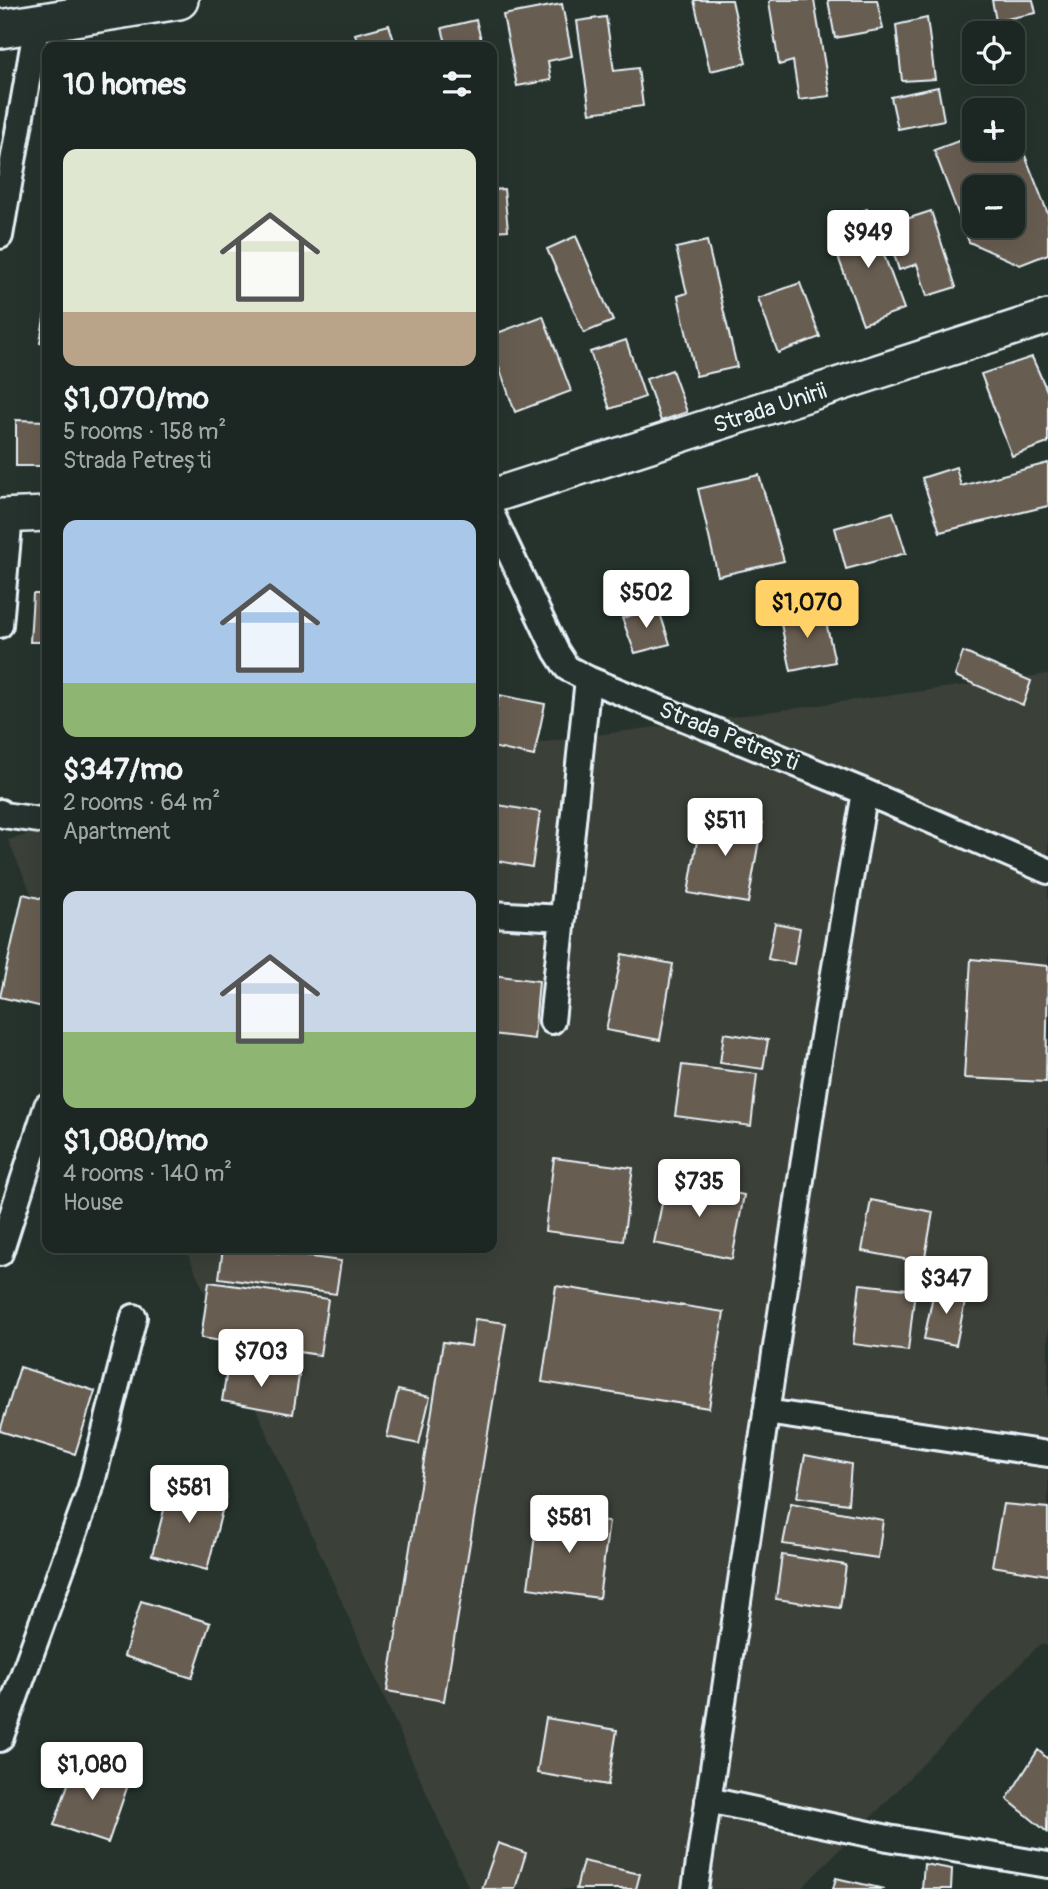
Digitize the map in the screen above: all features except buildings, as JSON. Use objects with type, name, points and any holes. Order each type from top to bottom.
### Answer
[{"type":"main road","points":[[0,29],[179,0]]},
{"type":"main road","name":"Strada Unirii","points":[[497,494],[1048,317]]},
{"type":"main road","points":[[5,516],[42,514]]},
{"type":"street","points":[[0,236],[37,24]]},
{"type":"street","points":[[0,625],[5,516]]},
{"type":"street","name":"Strada Petrești","points":[[497,526],[556,651],[567,668],[1048,871]]},
{"type":"street","points":[[552,1021],[588,679]]},
{"type":"street","points":[[695,1889],[818,1066],[865,792]]},
{"type":"street","points":[[0,812],[42,820]]},
{"type":"street","points":[[497,914],[563,918]]},
{"type":"street","points":[[0,1253],[42,1122]]},
{"type":"street","points":[[0,1739],[90,1490],[134,1317]]},
{"type":"street","points":[[766,1412],[1048,1454]]},
{"type":"street","points":[[708,1800],[888,1838],[1048,1865]]},
{"type":"shaded area","points":[[1048,674],[1048,1646],[1040,1644],[801,1889],[469,1889],[187,1253],[497,1253],[497,748]]},
{"type":"shaded area","points":[[42,830],[42,918],[8,840]]}]
